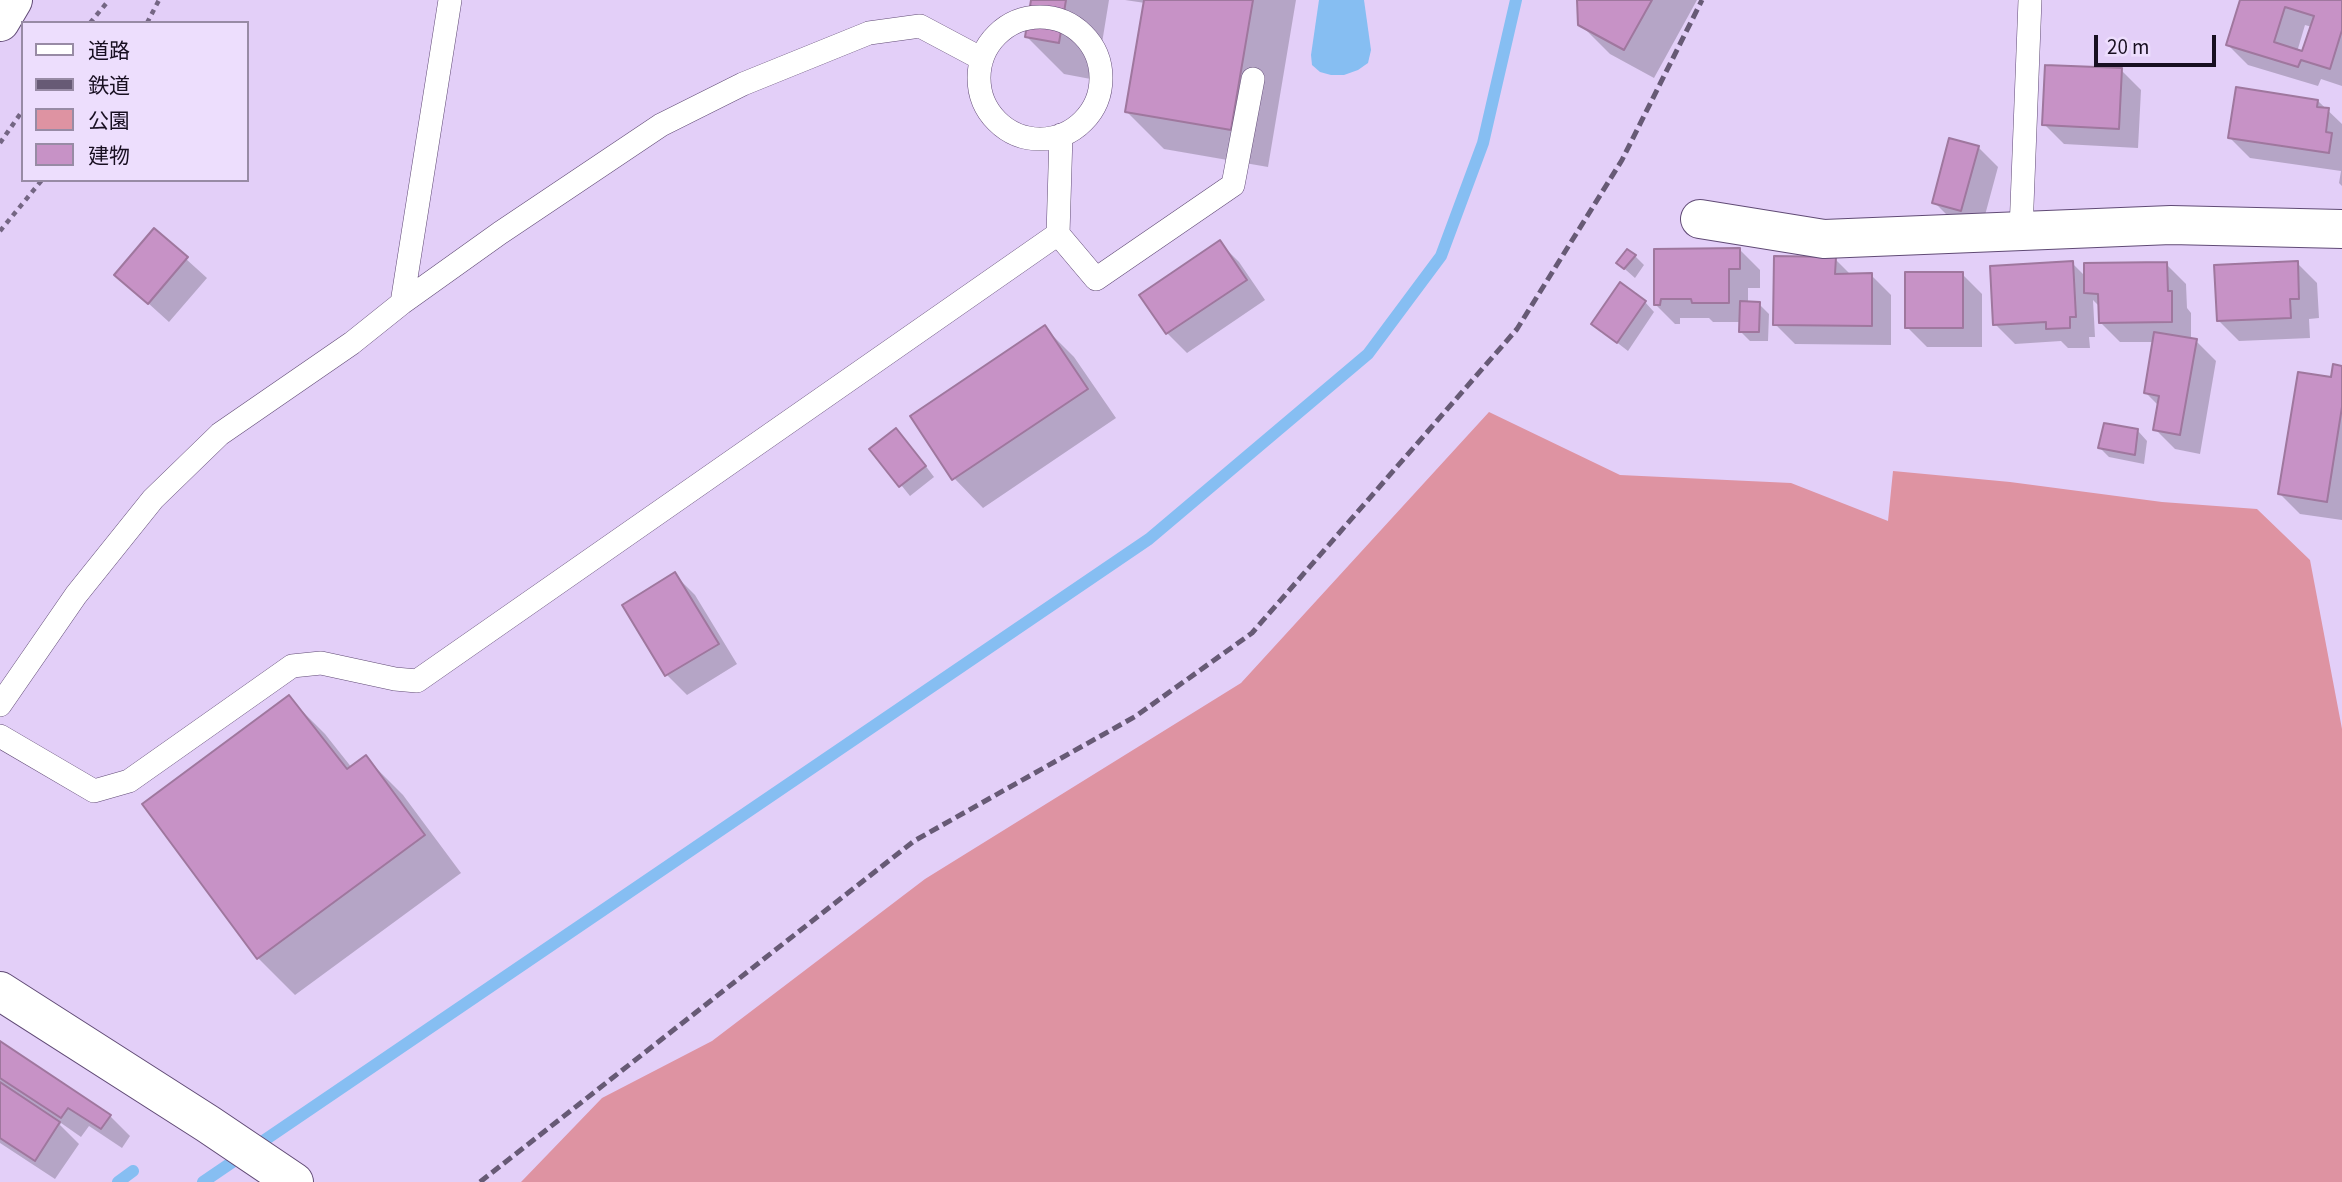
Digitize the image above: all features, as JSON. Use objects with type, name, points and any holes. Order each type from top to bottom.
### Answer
[{"type":"main road","points":[[0,22],[13,0]]},
{"type":"main road","points":[[1700,219],[1824,239],[2171,225],[2342,229]]},
{"type":"main road","points":[[0,991],[287,1177]]},
{"type":"lane","points":[[402,303],[450,0]]},
{"type":"lane","points":[[2021,231],[2029,0]]},
{"type":"lane","points":[[1028,17],[1048,17],[1066,22],[1082,32],[1094,48],[1101,66],[1102,85],[1097,104],[1086,120],[1061,135],[1033,139],[1015,134],[999,123],[987,108],[980,90],[979,71],[982,60],[995,36],[1010,24],[1028,17]]},
{"type":"lane","points":[[0,705],[76,595],[153,499],[220,434],[352,343],[402,303],[500,233],[661,125],[743,84],[869,33],[920,26],[982,60]]},
{"type":"lane","points":[[1061,135],[1058,234],[1096,279],[1233,185],[1253,79]]},
{"type":"lane","points":[[0,736],[94,791],[129,781],[292,666],[321,663],[417,681],[1058,234]]},
{"type":"path","points":[[92,21],[109,0]]},
{"type":"path","points":[[148,21],[159,0]]},
{"type":"path","points":[[0,143],[21,113]]},
{"type":"path","points":[[0,231],[39,182]]},
{"type":"green space","points":[[1489,412],[1620,475],[1791,483],[1888,521],[1893,471],[2010,482],[2162,502],[2257,509],[2310,560],[2342,729],[2342,1182],[521,1182],[602,1098],[712,1041],[925,879],[1241,683]]},
{"type":"water","points":[[1319,0],[1364,0],[1371,50],[1368,63],[1358,70],[1344,75],[1331,75],[1320,72],[1312,65]]},
{"type":"building","points":[[1031,0],[1066,0],[1059,43],[1025,37]]},
{"type":"building","points":[[1144,0],[1253,0],[1231,130],[1125,112]]},
{"type":"building","points":[[1577,0],[1652,0],[1624,50],[1578,25]]},
{"type":"building","points":[[2240,0],[2342,0],[2342,30],[2330,69],[2301,60],[2298,67],[2226,45]],"holes":[[[2285,7],[2314,16],[2302,51],[2274,42]]]},
{"type":"building","points":[[2045,65],[2122,68],[2119,129],[2042,125]]},
{"type":"building","points":[[2236,87],[2318,100],[2317,107],[2329,108],[2326,132],[2332,133],[2329,153],[2228,138]]},
{"type":"building","points":[[1949,138],[1979,146],[1961,211],[1932,203]]},
{"type":"building","points":[[154,228],[188,257],[148,304],[114,275]]},
{"type":"building","points":[[1220,240],[1247,280],[1166,334],[1139,295]]},
{"type":"building","points":[[1740,248],[1740,269],[1729,269],[1729,303],[1692,303],[1691,299],[1661,299],[1660,305],[1654,305],[1654,249]]},
{"type":"building","points":[[1627,249],[1636,255],[1624,269],[1616,263]]},
{"type":"building","points":[[1774,256],[1836,257],[1835,274],[1872,273],[1872,326],[1773,325]]},
{"type":"building","points":[[2073,261],[2076,317],[2070,317],[2070,328],[2046,329],[2046,322],[1993,325],[1990,266]]},
{"type":"building","points":[[2298,261],[2299,299],[2290,299],[2291,318],[2217,321],[2214,265]]},
{"type":"building","points":[[2167,262],[2168,291],[2172,291],[2172,322],[2099,323],[2098,294],[2084,293],[2084,263]]},
{"type":"building","points":[[1905,272],[1963,272],[1963,328],[1905,328]]},
{"type":"building","points":[[1620,282],[1646,301],[1617,343],[1591,324]]},
{"type":"building","points":[[1740,301],[1760,302],[1759,332],[1739,332]]},
{"type":"building","points":[[1045,325],[1088,389],[952,480],[910,416]]},
{"type":"building","points":[[2154,332],[2197,339],[2180,435],[2153,430],[2159,396],[2144,393]]},
{"type":"building","points":[[2333,364],[2342,366],[2342,407],[2327,502],[2278,494],[2298,372],[2331,377]]},
{"type":"building","points":[[2104,423],[2138,429],[2135,455],[2098,448]]},
{"type":"building","points":[[896,428],[926,466],[899,487],[869,449]]},
{"type":"building","points":[[675,572],[719,644],[665,676],[622,605]]},
{"type":"building","points":[[289,695],[347,769],[366,755],[425,835],[257,959],[142,804]]},
{"type":"building","points":[[0,1041],[111,1115],[101,1129],[68,1108],[61,1118],[0,1078]]},
{"type":"building","points":[[0,1082],[60,1122],[35,1161],[0,1138]]},
{"type":"waterway","points":[[203,1182],[1149,539],[1368,354],[1441,256],[1483,143],[1516,0]]},
{"type":"waterway","points":[[118,1182],[133,1171]]},
{"type":"railway","points":[[480,1182],[914,841],[1136,716],[1252,633],[1517,329],[1622,160],[1702,0]]}]
